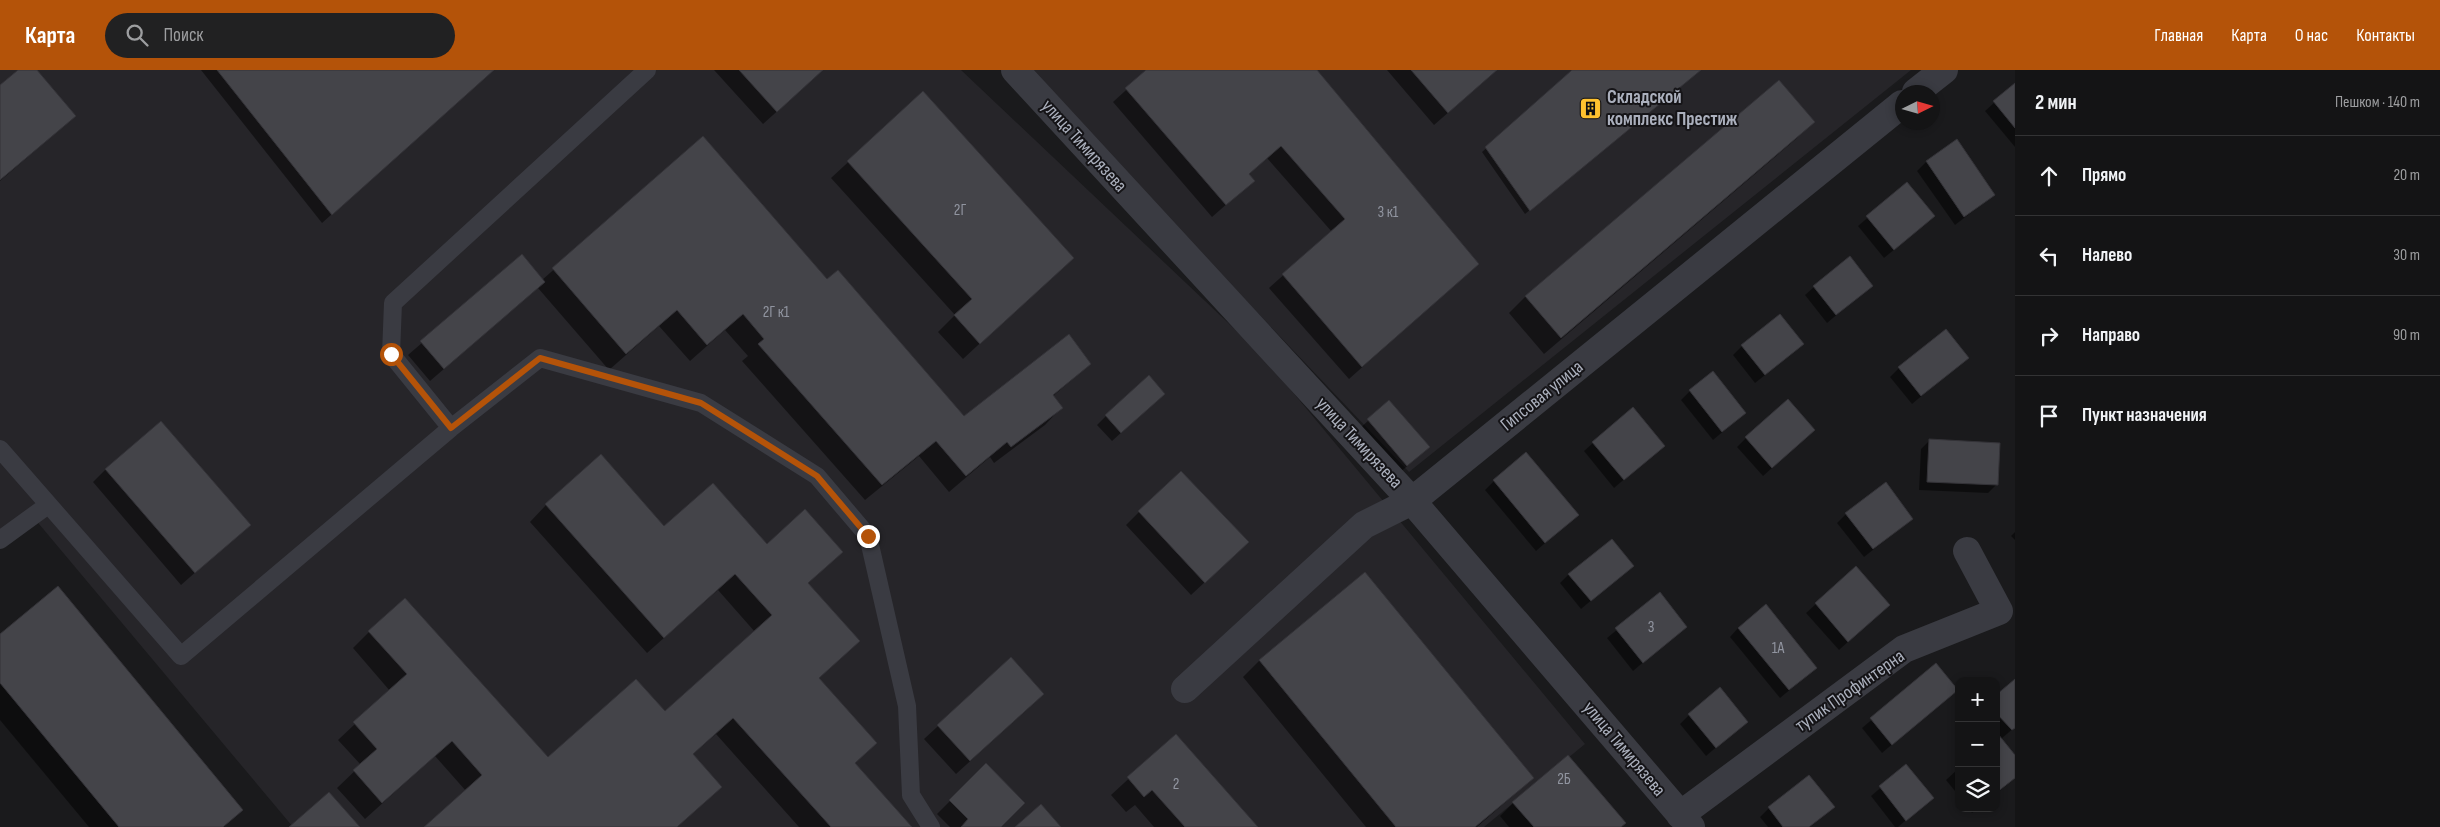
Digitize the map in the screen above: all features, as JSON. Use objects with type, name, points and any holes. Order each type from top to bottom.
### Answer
[{"type":"street","name":"улица Тимирязева","points":[[1015,70],[1412,501],[1686,821]]},
{"type":"street","points":[[1925,85],[1944,70]]},
{"type":"street","name":"Гипсовая улица","points":[[1185,689],[1364,525],[1412,501],[1895,110]]},
{"type":"street","name":"тупик Профинтерна","points":[[1686,821],[1904,649],[1999,611],[1966,551]]},
{"type":"lane","points":[[451,428],[391,354],[393,303],[648,70]]},
{"type":"lane","points":[[0,449],[181,656],[451,428],[540,358],[701,403],[817,476],[868,536],[908,706],[911,795],[931,827]]},
{"type":"lane","points":[[0,540],[48,505]]},
{"type":"shaded area","points":[[0,70],[961,70],[1261,354],[1585,744],[1484,827],[293,827],[34,518],[0,543]]},
{"type":"shaded area","points":[[1034,70],[1911,70],[1409,472],[1152,202]]},
{"type":"building","points":[[18,70],[37,70],[76,116],[0,180],[0,85]]},
{"type":"building","points":[[217,70],[494,70],[332,215]]},
{"type":"building","points":[[739,70],[823,70],[777,112]]},
{"type":"building","points":[[1146,70],[1317,70],[1479,264],[1362,367],[1282,274],[1345,219],[1281,146],[1249,174],[1255,181],[1226,205],[1125,88]]},
{"type":"building","points":[[1411,70],[1497,70],[1448,113]]},
{"type":"building","name":"Складской комплекс Престиж","points":[[1572,70],[1701,70],[1530,211],[1485,147]]},
{"type":"building","points":[[1779,80],[1815,122],[1561,338],[1525,296]]},
{"type":"building","points":[[2015,83],[2015,128],[1993,101]]},
{"type":"building","points":[[923,91],[1074,258],[980,344],[954,315],[972,299],[847,161]]},
{"type":"building","points":[[703,136],[827,279],[838,270],[964,416],[1069,334],[1091,364],[1053,395],[1063,408],[1011,447],[1007,442],[966,476],[936,441],[882,485],[758,344],[764,339],[743,314],[707,345],[677,310],[626,354],[552,268]]},
{"type":"building","points":[[1957,139],[1995,195],[1964,217],[1926,161]]},
{"type":"building","points":[[1907,182],[1935,216],[1894,250],[1866,216]]},
{"type":"building","points":[[522,254],[545,282],[444,369],[420,341]]},
{"type":"building","points":[[1850,256],[1873,286],[1836,315],[1813,286]]},
{"type":"building","points":[[1780,314],[1804,344],[1765,375],[1741,345]]},
{"type":"building","points":[[1946,329],[1969,358],[1921,396],[1898,367]]},
{"type":"building","points":[[1713,371],[1746,413],[1722,432],[1689,390]]},
{"type":"building","points":[[1149,375],[1165,394],[1121,433],[1105,415]]},
{"type":"building","points":[[1788,399],[1815,430],[1772,468],[1745,437]]},
{"type":"building","points":[[1389,400],[1430,447],[1407,466],[1367,419]]},
{"type":"building","points":[[1633,407],[1665,446],[1624,480],[1592,442]]},
{"type":"building","points":[[161,421],[251,525],[195,573],[105,469]]},
{"type":"building","points":[[1929,439],[2000,443],[1998,485],[1927,482]]},
{"type":"building","points":[[1526,452],[1579,515],[1545,543],[1493,480]]},
{"type":"building","points":[[601,454],[664,526],[713,483],[767,544],[805,509],[843,552],[808,583],[860,641],[819,678],[877,743],[855,763],[912,827],[831,827],[733,718],[693,754],[722,787],[677,827],[424,827],[482,775],[452,741],[382,803],[353,770],[377,749],[353,722],[407,674],[368,631],[405,598],[548,757],[636,679],[665,711],[772,615],[735,574],[664,638],[545,504]]},
{"type":"building","points":[[1181,471],[1249,542],[1205,583],[1138,511]]},
{"type":"building","points":[[1886,482],[1913,519],[1873,549],[1845,513]]},
{"type":"building","points":[[1612,539],[1634,566],[1591,601],[1568,574]]},
{"type":"building","points":[[1856,566],[1890,605],[1848,642],[1815,603]]},
{"type":"building","points":[[1365,572],[1534,778],[1475,827],[1396,827],[1259,660]]},
{"type":"building","points":[[58,586],[243,810],[223,827],[119,827],[0,683],[0,634]]},
{"type":"building","points":[[1660,592],[1687,627],[1643,663],[1615,628]]},
{"type":"building","points":[[1766,604],[1817,668],[1789,690],[1738,628]]},
{"type":"building","points":[[1011,657],[1044,694],[970,761],[937,725]]},
{"type":"building","points":[[1936,663],[1955,686],[1955,692],[1892,745],[1870,718]]},
{"type":"building","points":[[2015,679],[2015,728],[2012,730],[2000,717],[2000,692]]},
{"type":"building","points":[[1720,687],[1748,722],[1716,748],[1688,714]]},
{"type":"building","points":[[1176,734],[1258,827],[1185,827],[1152,790],[1144,797],[1127,777]]},
{"type":"building","points":[[2000,736],[2015,755],[2015,778],[2000,790]]},
{"type":"building","points":[[1568,755],[1626,823],[1621,827],[1534,827],[1512,802]]},
{"type":"building","points":[[986,763],[1025,803],[1001,827],[961,827],[968,819],[949,800]]},
{"type":"building","points":[[1906,764],[1934,798],[1906,821],[1879,786]]},
{"type":"building","points":[[1809,775],[1835,807],[1809,827],[1783,827],[1768,807]]},
{"type":"building","points":[[329,792],[360,827],[289,827]]},
{"type":"building","points":[[1041,804],[1061,827],[1015,827]]},
{"type":"place","name":"Складской комплекс Престиж","points":[[1591,108]]},
{"type":"route","points":[[391,354],[451,428],[540,358],[701,403],[817,476],[868,536]]}]
